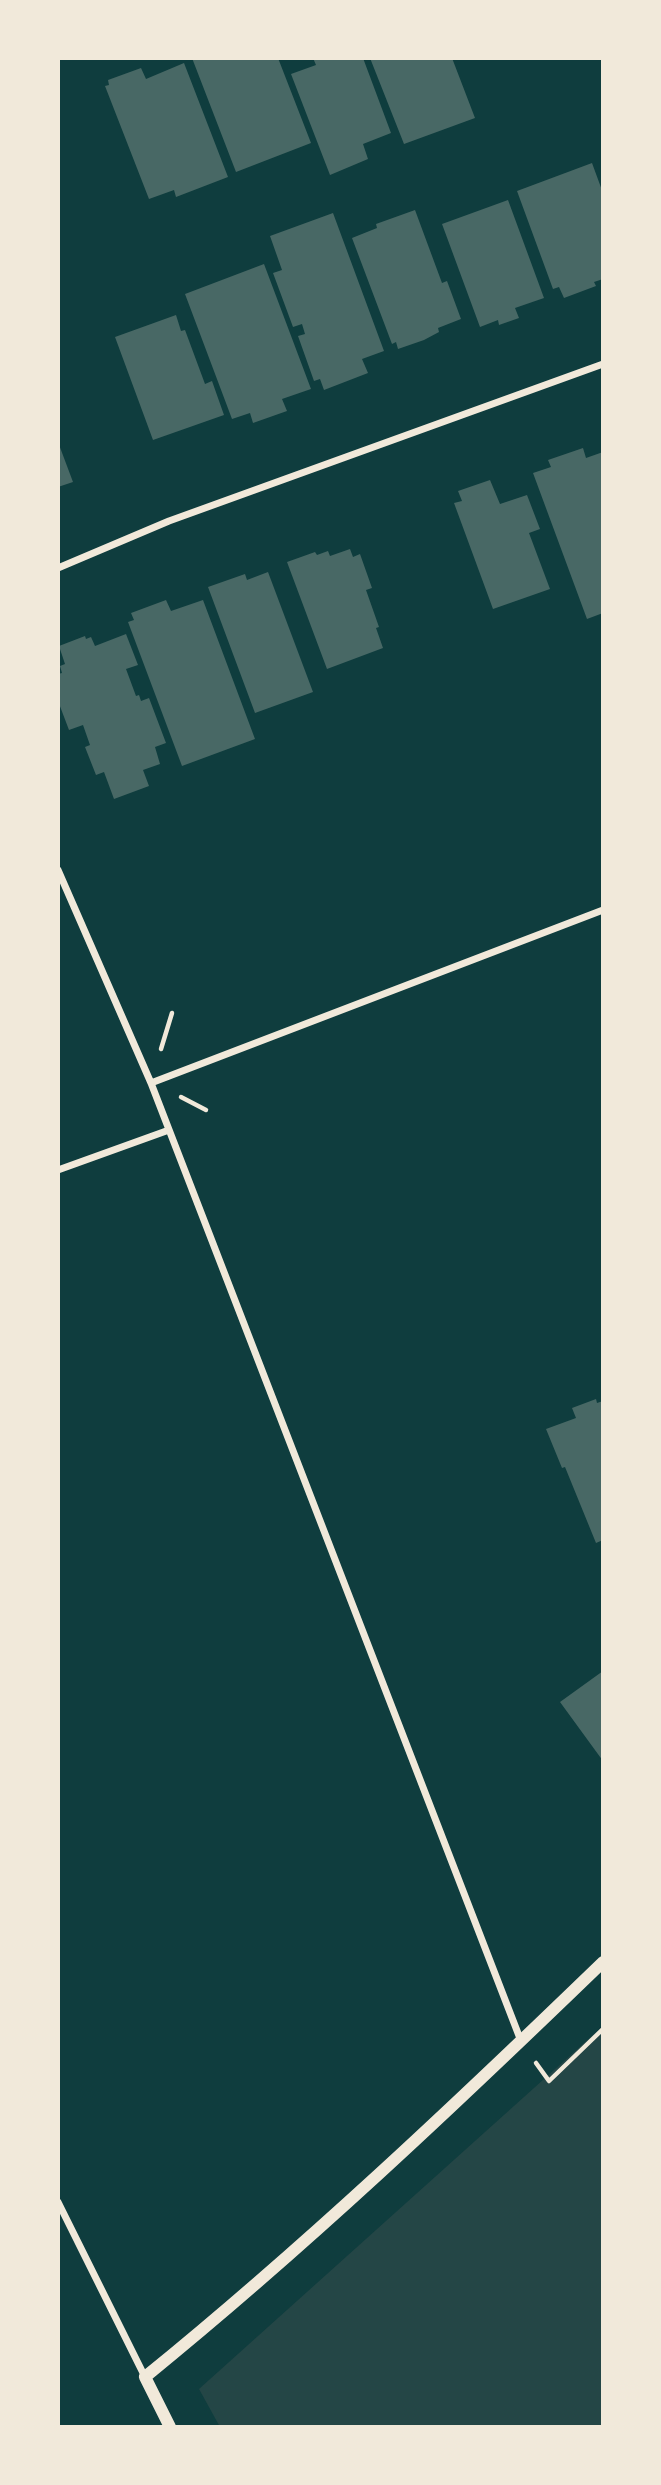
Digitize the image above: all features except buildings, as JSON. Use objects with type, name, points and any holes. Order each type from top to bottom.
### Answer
[{"type":"street","points":[[58,568],[169,521],[603,364]]},
{"type":"street","points":[[58,870],[151,1083],[521,2042]]},
{"type":"street","points":[[151,1083],[603,911]]},
{"type":"street","points":[[58,1170],[169,1130]]},
{"type":"street","points":[[145,2377],[329,2221],[603,1962]]},
{"type":"street","points":[[58,2202],[170,2427]]},
{"type":"path","points":[[521,2042],[549,2081],[603,2029]]},
{"type":"shaded area","points":[[603,2026],[603,2427],[220,2427],[199,2389]]}]
